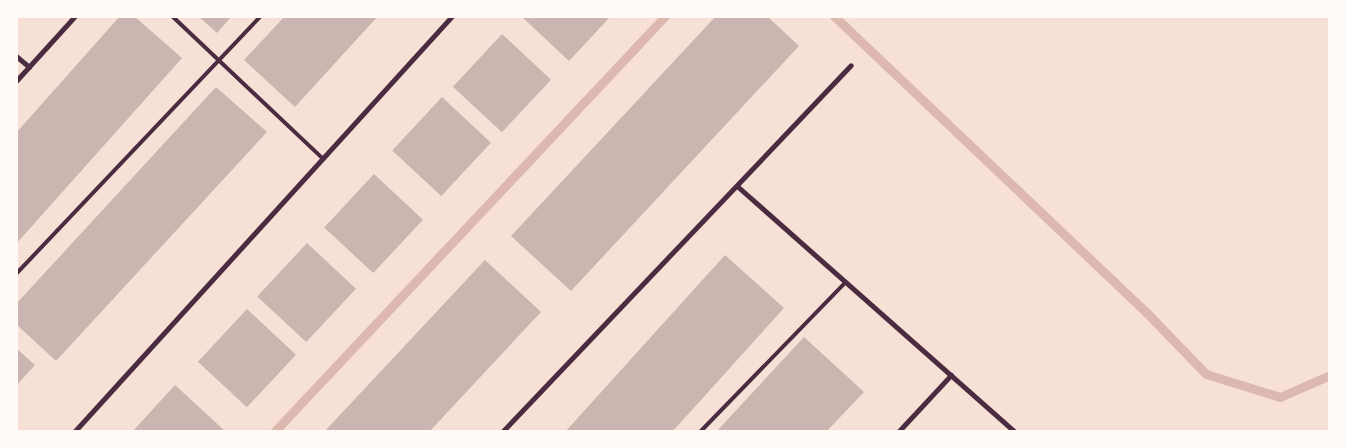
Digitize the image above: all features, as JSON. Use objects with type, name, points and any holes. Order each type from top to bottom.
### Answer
[{"type":"street","points":[[16,81],[75,16]]},
{"type":"street","points":[[74,432],[452,16]]},
{"type":"street","points":[[16,56],[29,67]]},
{"type":"street","points":[[502,432],[851,65]]},
{"type":"street","points":[[737,186],[1015,432]]},
{"type":"street","points":[[898,432],[951,375]]},
{"type":"lane","points":[[172,16],[323,159]]},
{"type":"lane","points":[[16,274],[260,16]]},
{"type":"lane","points":[[700,432],[846,282]]},
{"type":"building","points":[[120,16],[134,16],[182,58],[16,244],[16,133]]},
{"type":"building","points":[[198,16],[232,16],[217,33]]},
{"type":"building","points":[[285,16],[378,16],[295,107],[244,60]]},
{"type":"building","points":[[521,16],[611,16],[569,61]]},
{"type":"building","points":[[716,16],[767,16],[799,46],[571,291],[511,236]]},
{"type":"building","points":[[502,34],[551,80],[502,132],[453,87]]},
{"type":"building","points":[[216,87],[267,132],[56,361],[16,324],[16,304]]},
{"type":"building","points":[[442,97],[491,143],[441,196],[392,150]]},
{"type":"building","points":[[374,174],[423,220],[373,273],[324,227]]},
{"type":"building","points":[[307,243],[356,289],[306,342],[257,296]]},
{"type":"building","points":[[725,255],[784,308],[672,432],[565,432]]},
{"type":"building","points":[[485,260],[541,312],[429,432],[324,432]]},
{"type":"building","points":[[247,309],[296,355],[247,407],[198,362]]},
{"type":"building","points":[[804,337],[864,392],[826,432],[716,432]]},
{"type":"building","points":[[16,348],[35,365],[16,386]]},
{"type":"building","points":[[175,385],[224,430],[222,432],[132,432]]},
{"type":"waterway","points":[[274,432],[665,16]]},
{"type":"waterway","points":[[834,16],[1146,312],[1206,374],[1280,397],[1330,375]]}]
